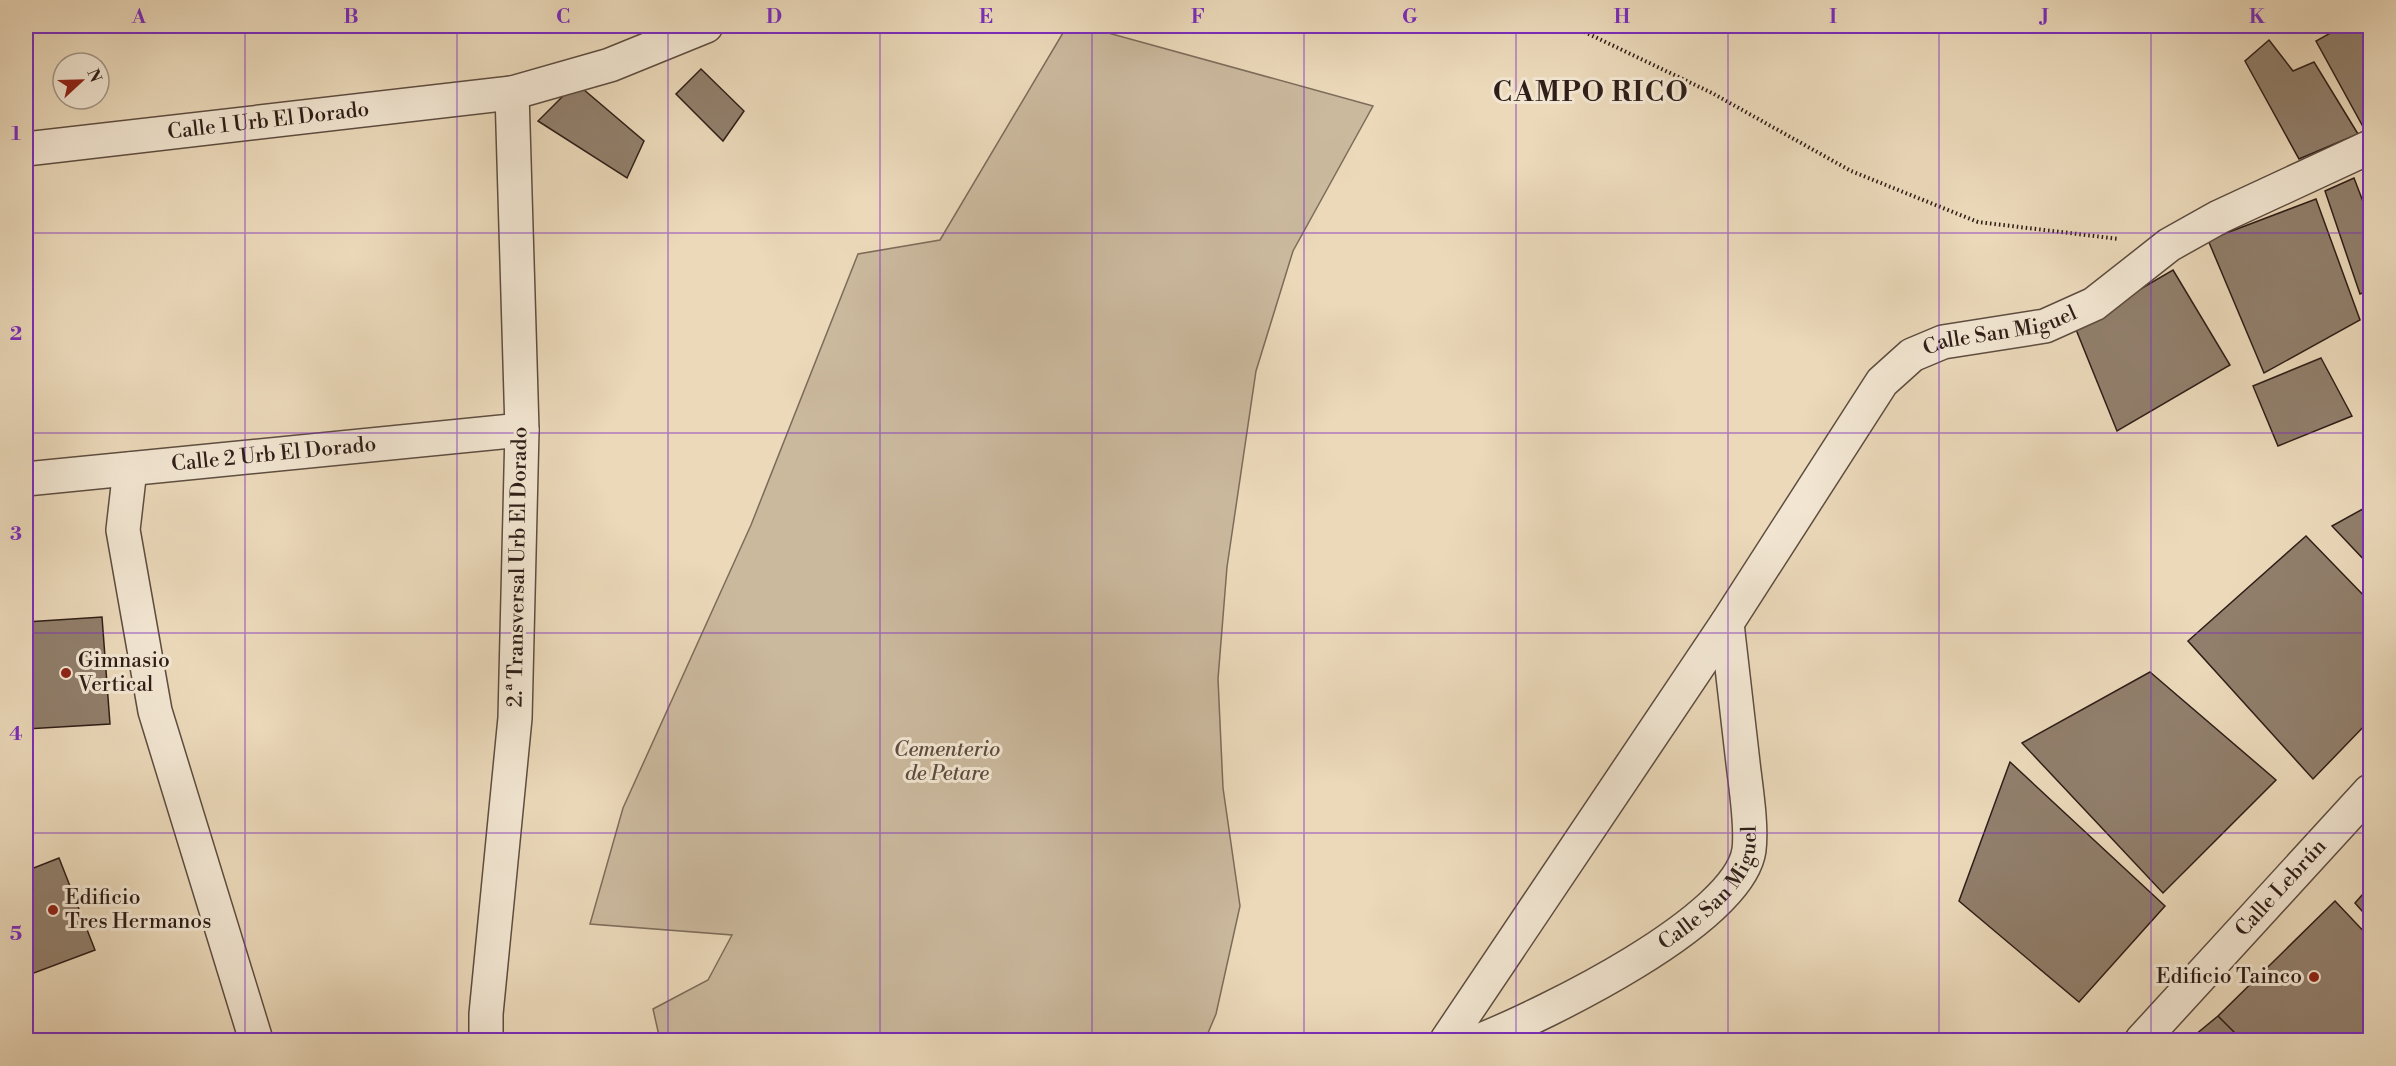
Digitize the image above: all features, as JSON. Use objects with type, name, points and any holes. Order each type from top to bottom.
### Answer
[{"type":"street","name":"Calle 1 Urb El Dorado","points":[[26,149],[512,93],[610,65],[706,26]]},
{"type":"street","name":"2.ª Transversal Urb El Dorado","points":[[486,1041],[486,1014],[515,718],[522,429],[512,93]]},
{"type":"street","name":"Calle San Miguel","points":[[1447,1041],[1727,623],[1882,382],[1912,355],[1943,342],[2045,326],[2094,304],[2169,245],[2219,217],[2370,147]]},
{"type":"street","name":"Calle 2 Urb El Dorado","points":[[26,479],[522,429]]},
{"type":"street","points":[[130,469],[123,530],[154,711],[256,1041]]},
{"type":"street","name":"Calle San Miguel","points":[[1481,1041],[1538,1017],[1670,940],[1708,910],[1737,879],[1749,851],[1746,790],[1727,623]]},
{"type":"street","name":"Calle Lebrún","points":[[2142,1041],[2370,791]]},
{"type":"path","points":[[1572,26],[1712,93],[1851,171],[1978,222],[2169,245]]},
{"type":"green space","name":"Cementerio de Petare","points":[[1067,26],[1083,26],[1373,106],[1293,251],[1256,371],[1227,567],[1218,679],[1223,788],[1240,906],[1216,1014],[1205,1040],[660,1040],[653,1009],[708,980],[732,935],[590,924],[623,808],[751,525],[858,254],[940,240]]},
{"type":"building","points":[[2343,26],[2370,26],[2370,132],[2367,134],[2316,41]]},
{"type":"building","points":[[2269,40],[2293,71],[2314,62],[2358,134],[2299,159],[2245,61]]},
{"type":"building","points":[[701,69],[744,111],[723,141],[676,94]]},
{"type":"building","points":[[576,83],[644,141],[627,178],[538,121]]},
{"type":"building","points":[[2354,178],[2370,220],[2370,290],[2360,294],[2325,191]]},
{"type":"building","points":[[2316,199],[2360,320],[2264,373],[2208,240]]},
{"type":"building","points":[[2173,270],[2230,365],[2117,431],[2075,327]]},
{"type":"building","points":[[2321,358],[2352,416],[2278,446],[2253,386]]},
{"type":"building","points":[[2370,505],[2370,566],[2332,526]]},
{"type":"building","points":[[2306,536],[2370,602],[2370,720],[2313,779],[2188,641]]},
{"type":"building","name":"Gimnasio Vertical","points":[[102,617],[110,724],[26,729],[26,622]]},
{"type":"building","points":[[2150,672],[2276,780],[2163,893],[2022,743]]},
{"type":"building","points":[[2010,762],[2165,906],[2079,1002],[1959,901]]},
{"type":"building","name":"Edificio Tres Hermanos","points":[[59,858],[95,950],[26,976],[26,871]]},
{"type":"building","points":[[2370,886],[2370,920],[2355,903]]},
{"type":"building","name":"Edificio Tainco","points":[[2335,901],[2370,938],[2370,1040],[2242,1040],[2218,1016]]},
{"type":"building","points":[[2218,1016],[2242,1040],[2189,1040]]},
{"type":"place","name":"Gimnasio Vertical","points":[[66,673]]},
{"type":"place","name":"Edificio Tres Hermanos","points":[[53,910]]},
{"type":"place","name":"Edificio Tainco","points":[[2314,977]]},
{"type":"district","name":"CAMPO RICO","points":[[1591,93]]}]
